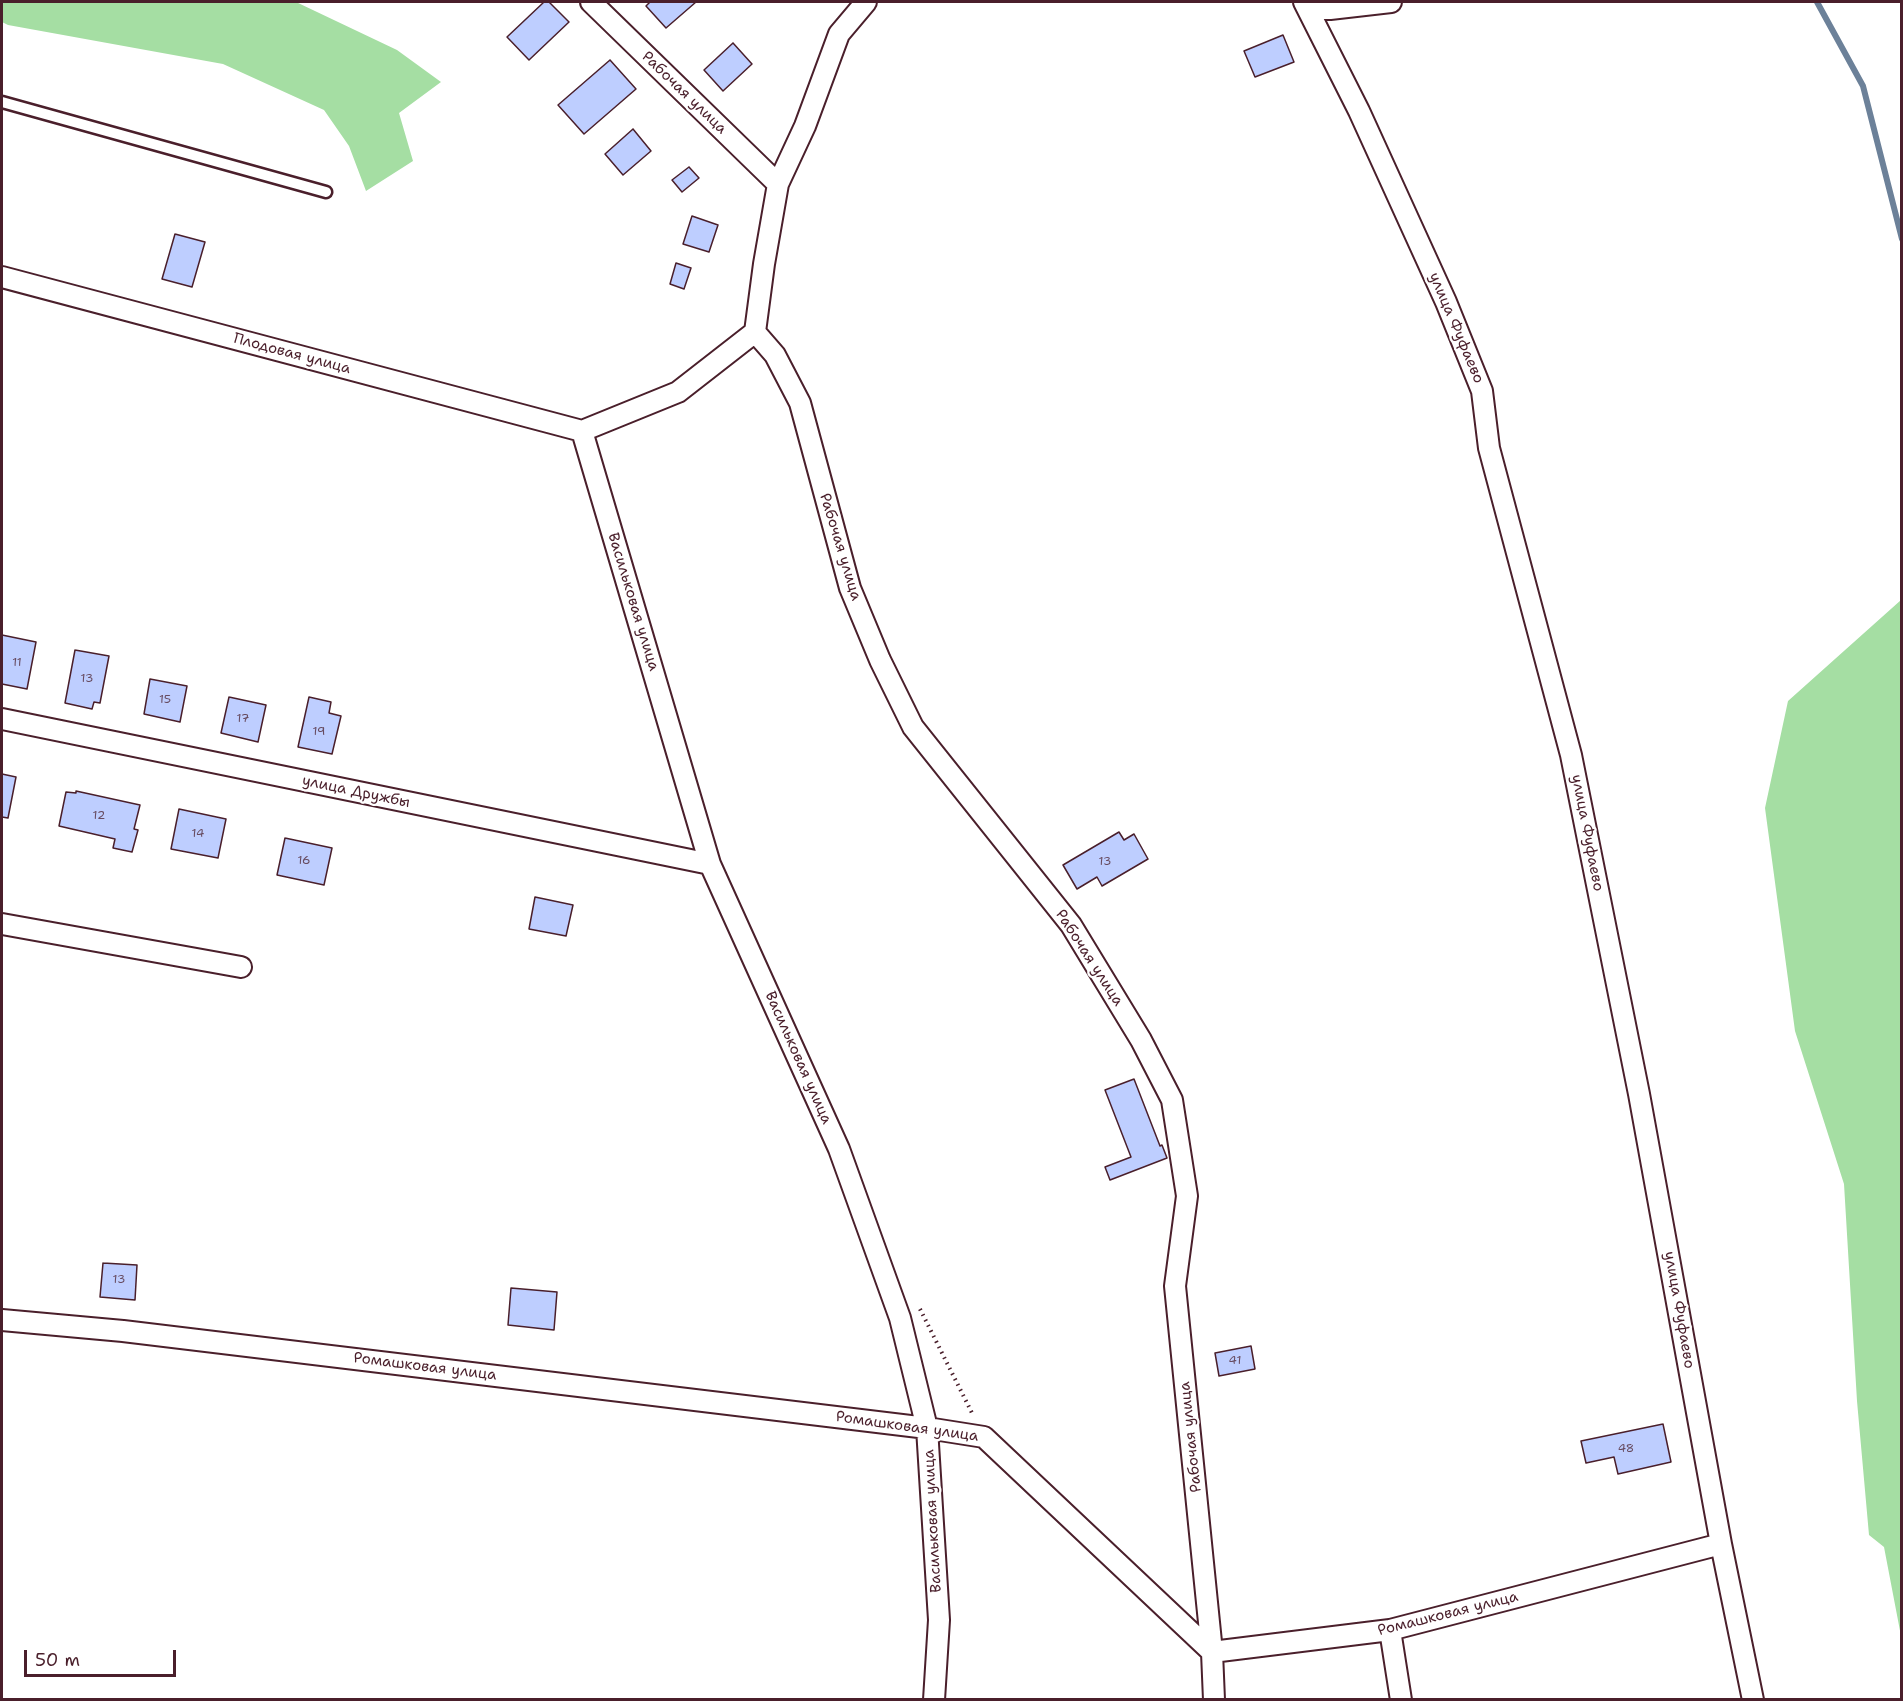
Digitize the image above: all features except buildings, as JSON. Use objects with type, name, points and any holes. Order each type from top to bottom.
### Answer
[{"type":"street","name":"Рабочая улица","points":[[591,2],[778,184]]},
{"type":"street","points":[[582,431],[678,393],[755,332],[778,184],[805,126],[839,34],[866,2]]},
{"type":"street","points":[[1306,5],[1330,9],[1392,2]]},
{"type":"street","name":"улица Фуфаево","points":[[1306,5],[1359,111],[1446,302],[1482,391],[1489,448],[1571,755],[1639,1094],[1721,1544],[1753,1700]]},
{"type":"street","name":"Плодовая улица","points":[[2,277],[582,431]]},
{"type":"street","name":"Рабочая улица","points":[[755,332],[775,355],[800,403],[850,588],[880,660],[913,727],[1071,925],[1141,1040],[1172,1100],[1187,1196],[1175,1286],[1212,1652],[1214,1700]]},
{"type":"street","name":"Васильковая улица","points":[[582,431],[710,864],[839,1149],[900,1318],[927,1428],[939,1620],[934,1700]]},
{"type":"street","name":"улица Дружбы","points":[[2,719],[710,864]]},
{"type":"street","points":[[2,924],[241,967]]},
{"type":"street","name":"Ромашковая улица","points":[[2,1320],[123,1330],[927,1428],[984,1437],[1212,1652],[1390,1630],[1721,1544]]},
{"type":"street","points":[[1390,1630],[1401,1700]]},
{"type":"lane","points":[[2,102],[326,192]]},
{"type":"green space","points":[[2,2],[296,2],[397,50],[441,82],[399,113],[413,161],[366,191],[349,146],[324,110],[223,64],[8,25],[2,22]]},
{"type":"green space","points":[[1901,600],[1901,1636],[1884,1547],[1869,1535],[1857,1401],[1844,1184],[1795,1031],[1765,808],[1788,701]]},
{"type":"waterway","points":[[1817,2],[1863,86],[1902,239]]}]
